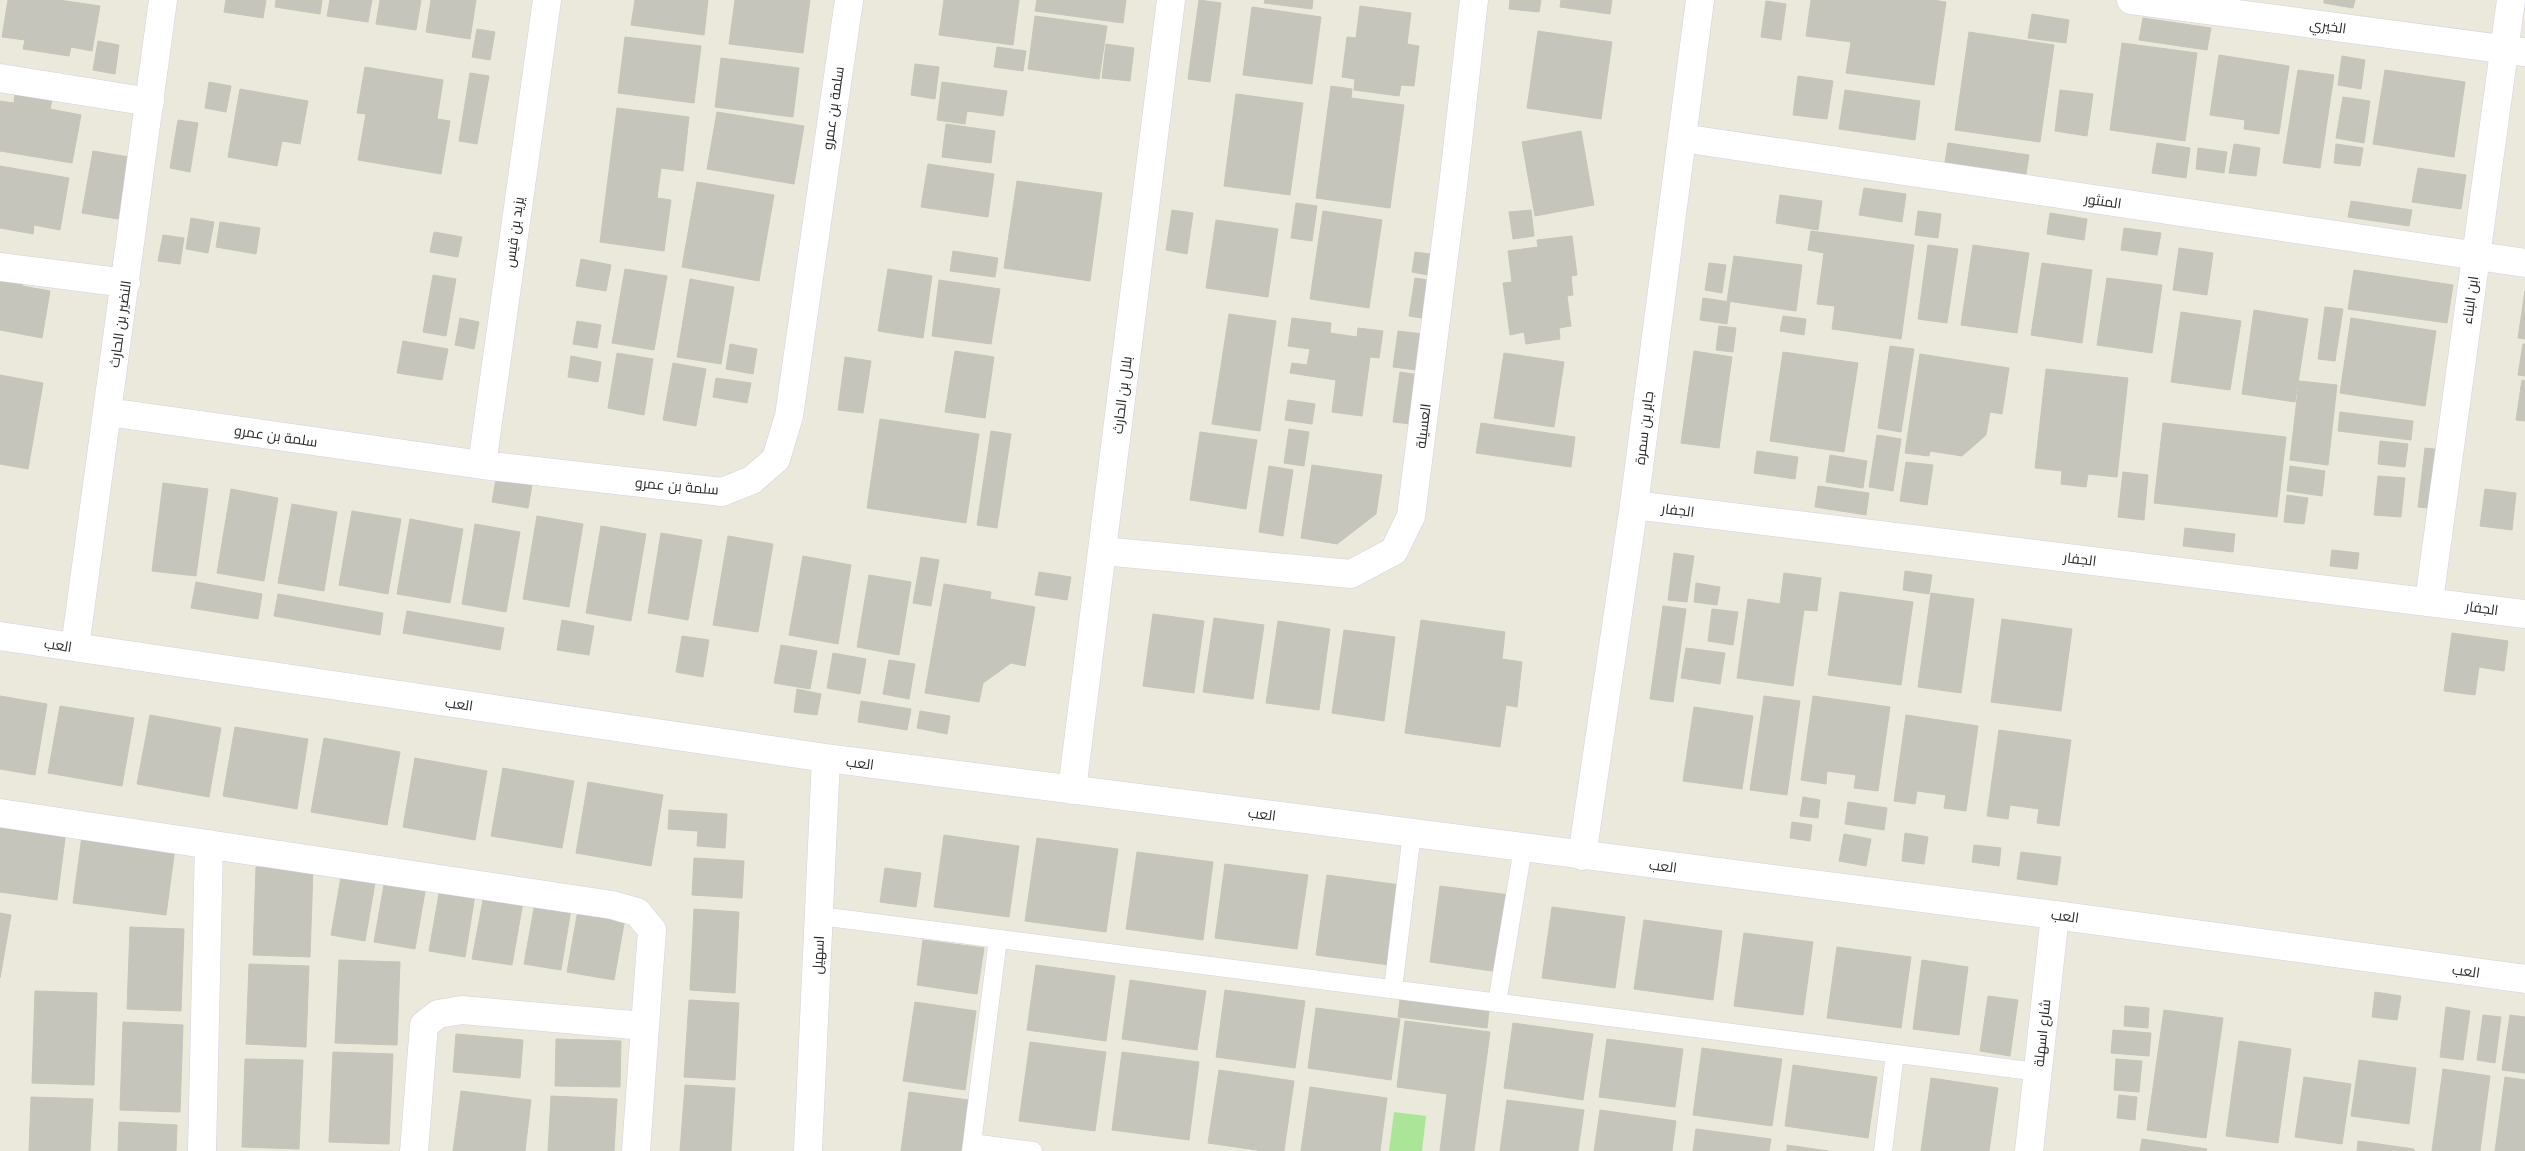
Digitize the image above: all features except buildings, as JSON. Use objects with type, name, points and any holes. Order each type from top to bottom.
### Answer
[{"type":"street","name":"النضير بن الحارث","points":[[75,647],[164,0]]},
{"type":"street","name":"يزيد بن قيس","points":[[482,465],[547,0]]},
{"type":"street","name":"سلمة بن عمرو","points":[[108,412],[482,465],[722,492],[752,480],[776,459],[789,416],[849,0]]},
{"type":"street","name":"بلال بن الحارث","points":[[1072,790],[1171,0]]},
{"type":"street","name":"العسيلة","points":[[1102,551],[1351,574],[1394,552],[1411,516],[1453,186],[1474,0]]},
{"type":"street","name":"جابر بن سمرة","points":[[1582,856],[1634,505],[1700,0]]},
{"type":"street","name":"الخيري","points":[[2131,0],[2515,51]]},
{"type":"street","name":"ابن البناء","points":[[2429,601],[2476,256],[2515,51],[2511,0]]},
{"type":"street","points":[[0,78],[150,102]]},
{"type":"street","name":"المنثور","points":[[1682,138],[2525,263]]},
{"type":"street","points":[[0,268],[126,283]]},
{"type":"street","name":"الجفار","points":[[1634,505],[2525,614]]},
{"type":"street","name":"العب","points":[[0,636],[826,758],[2055,915],[2525,978]]},
{"type":"street","name":"اسهيل","points":[[808,1151],[826,758]]},
{"type":"street","points":[[0,813],[612,905],[637,912],[652,930],[636,1151]]},
{"type":"street","points":[[202,1151],[209,844]]},
{"type":"street","name":"شارع اسهلة","points":[[2029,1151],[2055,915]]},
{"type":"street","points":[[414,1151],[424,1025],[438,1014],[462,1010],[644,1026]]},
{"type":"lane","points":[[1393,989],[1412,833]]},
{"type":"lane","points":[[1497,1003],[1523,848]]},
{"type":"lane","points":[[820,916],[2038,1072]]},
{"type":"lane","points":[[998,939],[972,1147],[1033,1151]]},
{"type":"lane","points":[[1883,1151],[1895,1054]]},
{"type":"green space","points":[[1394,1112],[1426,1116],[1422,1151],[1389,1151]]}]
